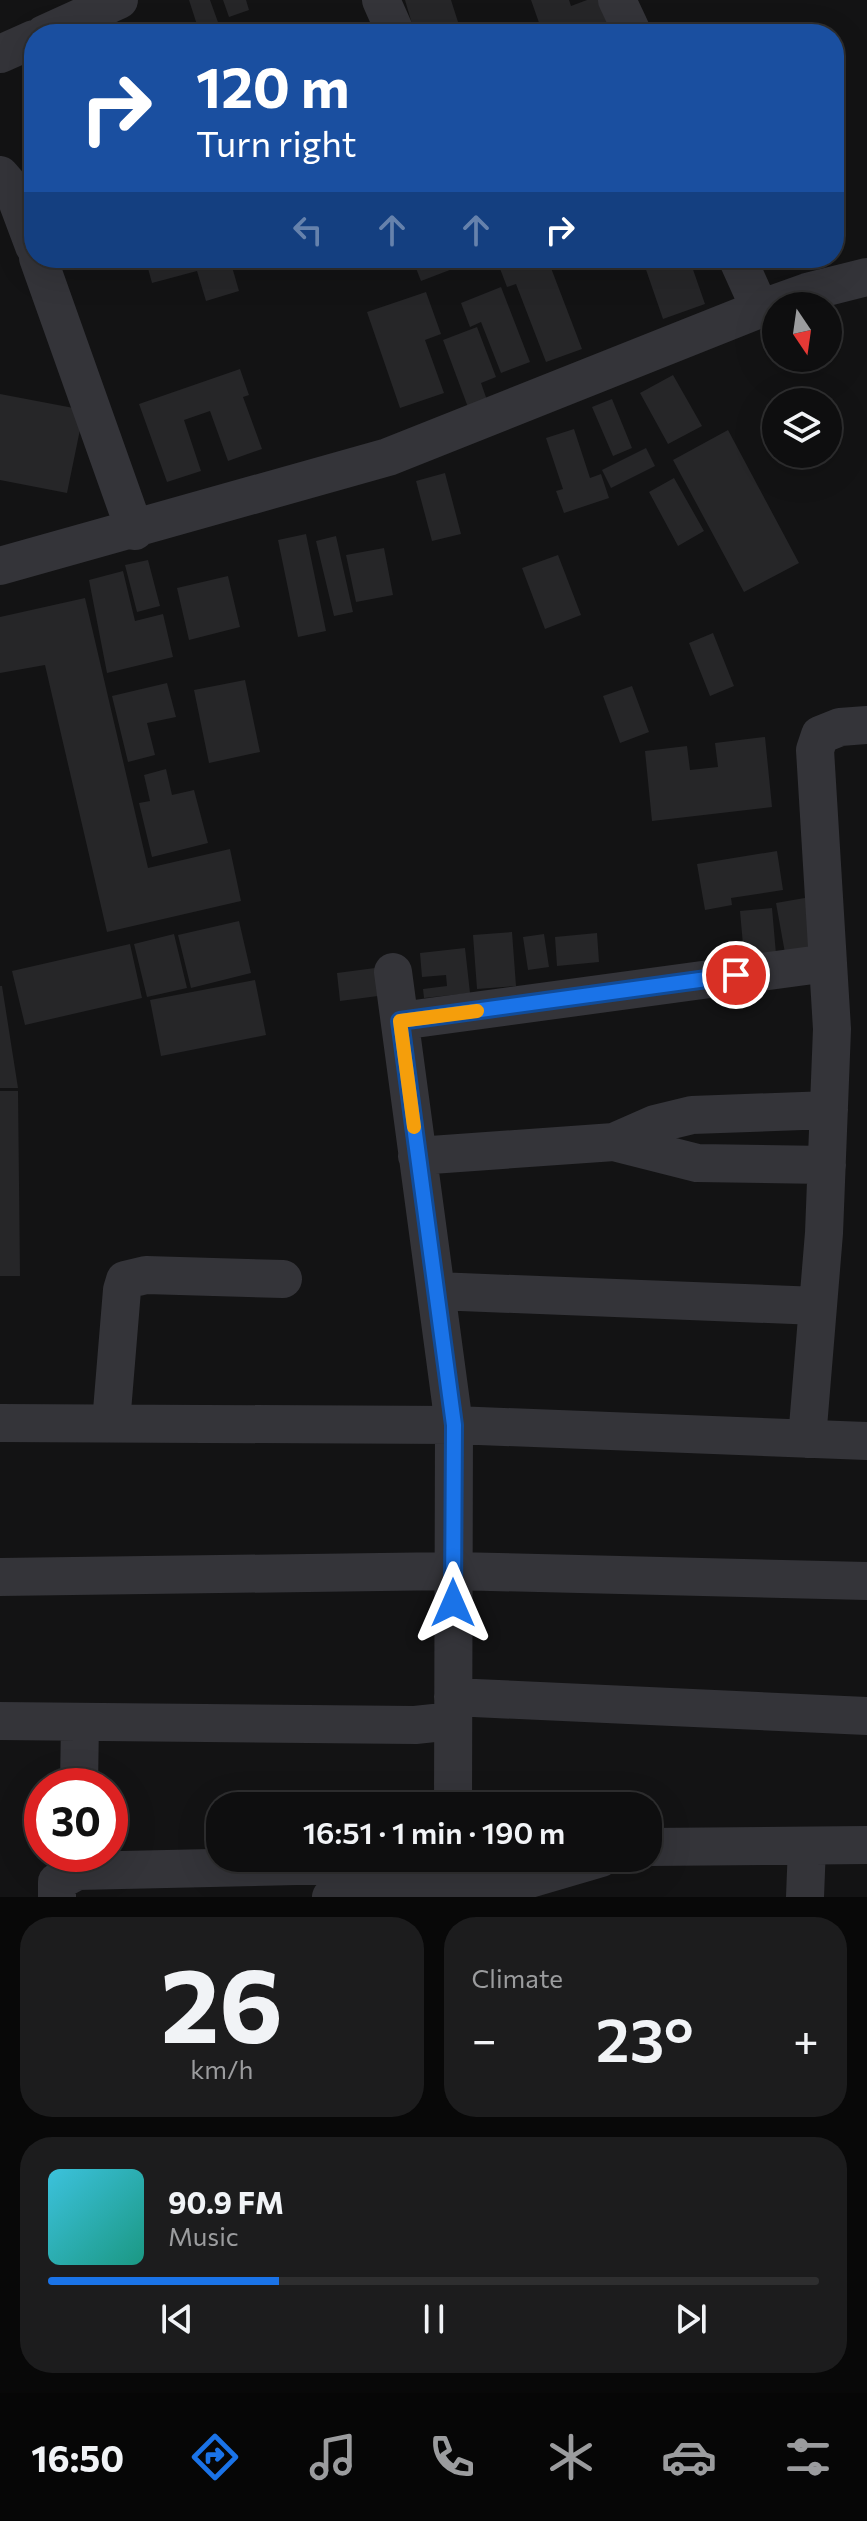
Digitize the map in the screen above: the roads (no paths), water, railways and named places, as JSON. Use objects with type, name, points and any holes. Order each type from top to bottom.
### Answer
[{"type":"street","points":[[66,24],[119,0]]},
{"type":"street","points":[[381,0],[392,24]]},
{"type":"street","points":[[617,0],[628,24]]},
{"type":"street","points":[[0,54],[24,43]]},
{"type":"street","points":[[0,174],[13,190],[24,219]]},
{"type":"street","points":[[42,268],[135,531]]},
{"type":"street","points":[[742,268],[760,309]]},
{"type":"street","points":[[0,566],[135,531],[388,457],[760,309],[807,292],[867,277]]},
{"type":"street","points":[[807,1439],[827,1165],[832,1029],[815,750],[820,735],[840,727],[867,725]]},
{"type":"street","points":[[400,1021],[828,963]]},
{"type":"street","points":[[393,972],[454,1425],[453,1792]]},
{"type":"street","points":[[614,1142],[655,1124],[692,1115],[829,1110]]},
{"type":"street","points":[[417,1156],[614,1142],[697,1163],[827,1165]]},
{"type":"street","points":[[111,1423],[125,1280],[146,1275],[283,1279]]},
{"type":"street","points":[[436,1291],[818,1306]]},
{"type":"street","points":[[0,1423],[454,1425],[867,1441]]},
{"type":"street","points":[[0,1577],[453,1571],[867,1581]]},
{"type":"street","points":[[0,1721],[415,1725],[453,1709],[867,1716]]},
{"type":"street","points":[[79,1768],[80,1722]]},
{"type":"street","points":[[662,1847],[867,1845]]},
{"type":"street","points":[[805,1897],[807,1846]]},
{"type":"street","points":[[70,1874],[340,1865],[380,1874],[402,1885]]},
{"type":"street","points":[[331,1897],[402,1885],[451,1872],[526,1880],[553,1872]]}]
